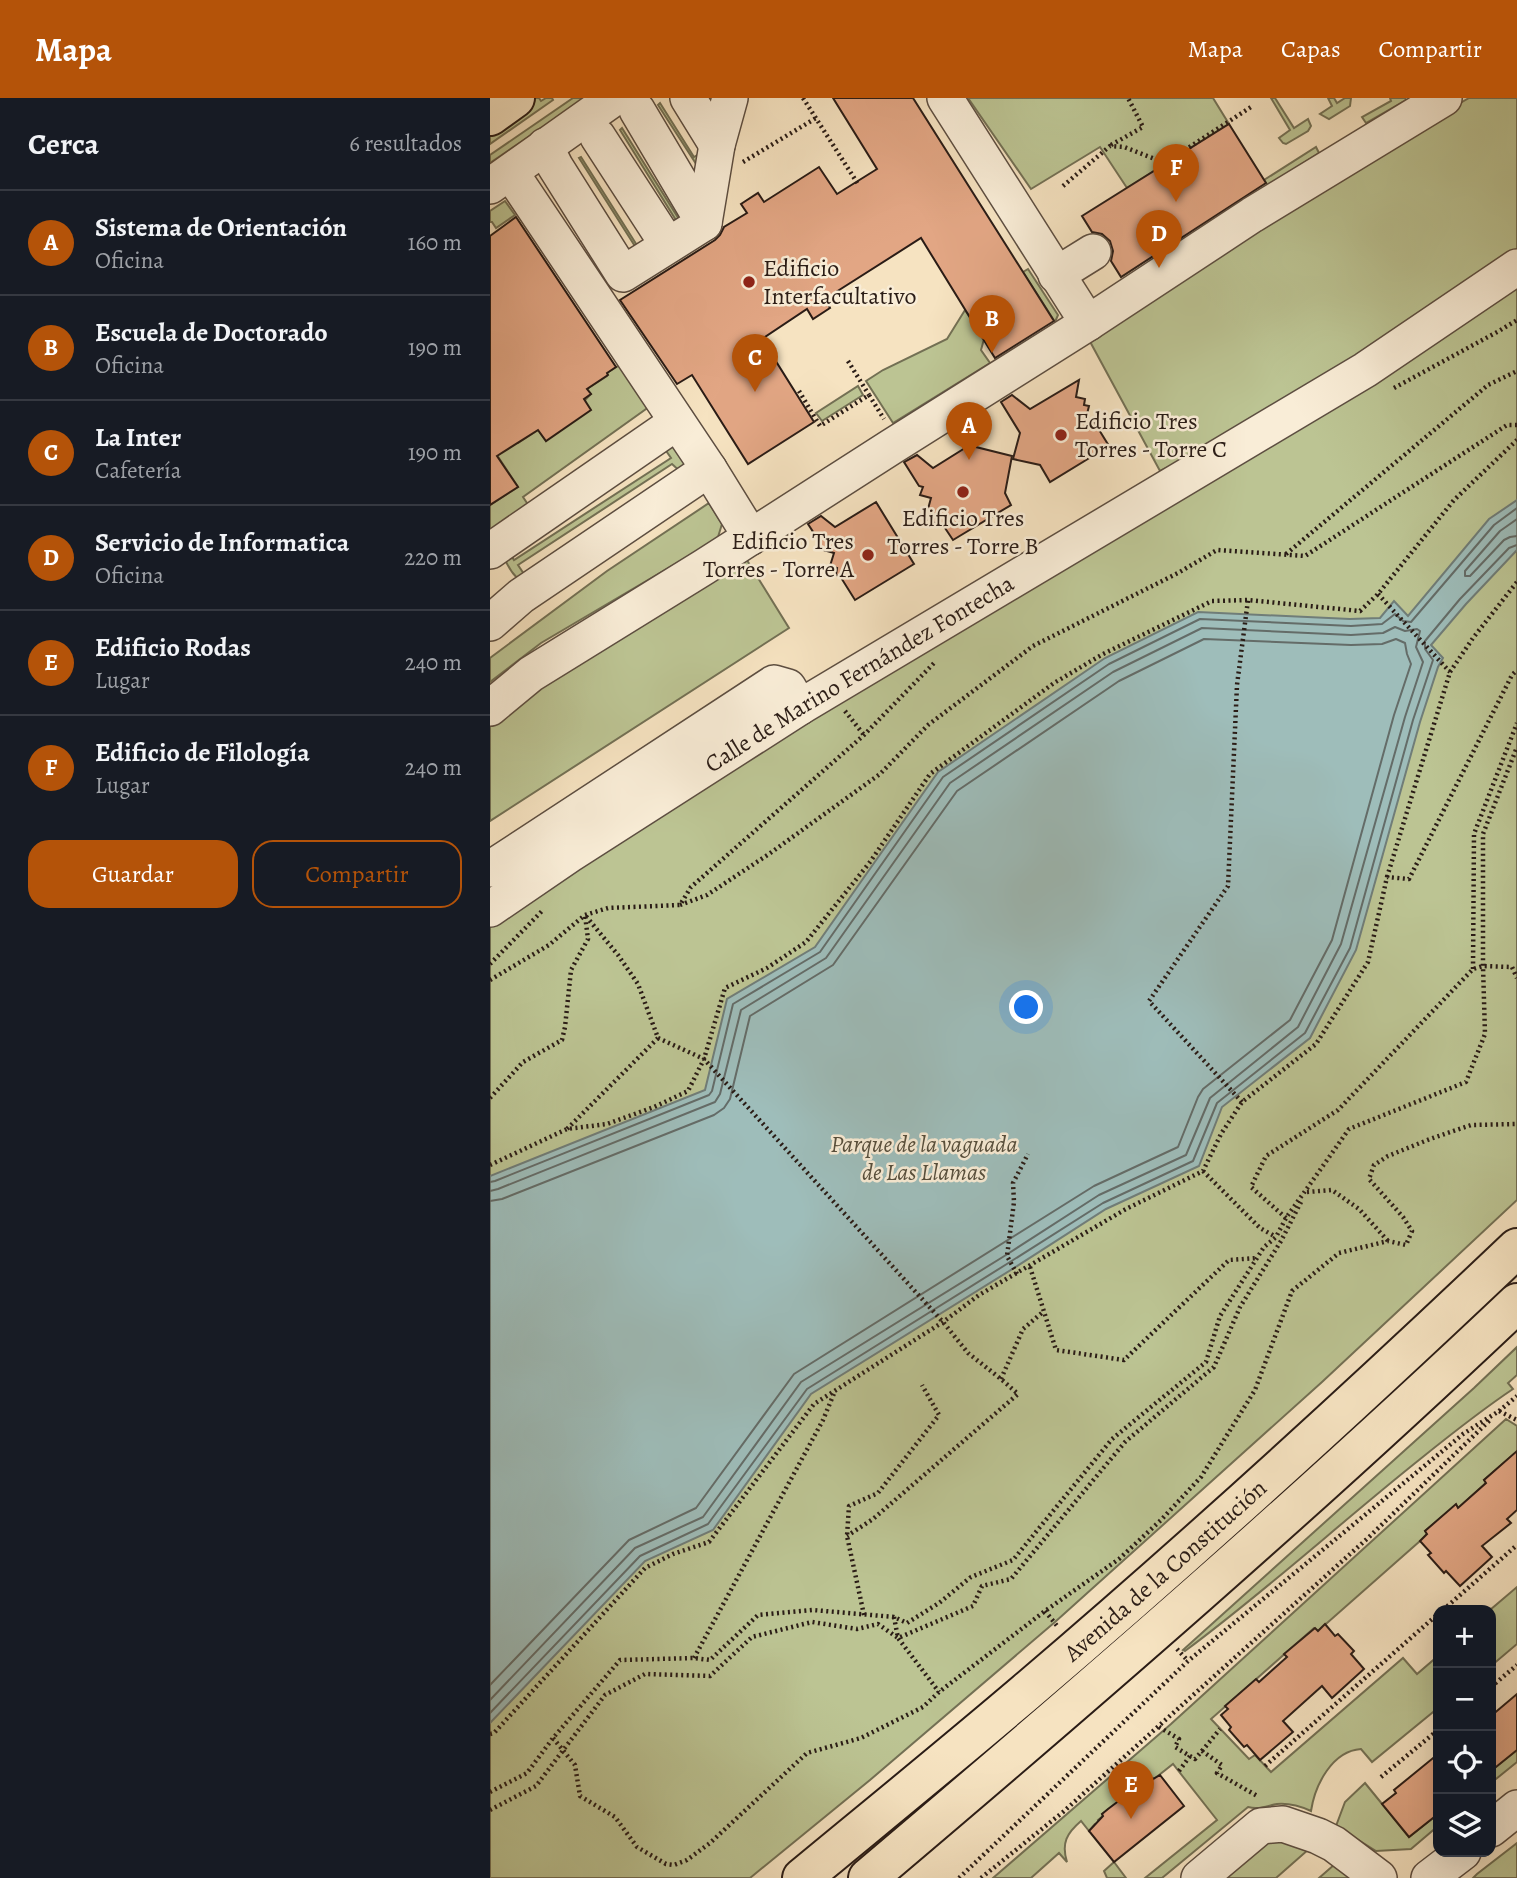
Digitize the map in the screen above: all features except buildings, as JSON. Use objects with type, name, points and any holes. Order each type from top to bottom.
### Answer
[{"type":"main road","points":[[490,116],[515,98]]},
{"type":"main road","name":"Avenida de la Constitución","points":[[802,1878],[1027,1692],[1191,1548],[1517,1248]]},
{"type":"main road","name":"Avenida de la Constitución","points":[[868,1878],[1218,1578],[1517,1303]]},
{"type":"street","points":[[688,98],[729,154]]},
{"type":"street","points":[[550,156],[622,274],[704,223],[729,154],[730,98]]},
{"type":"street","points":[[944,98],[1088,323]]},
{"type":"street","points":[[635,102],[704,223]]},
{"type":"street","points":[[635,102],[598,137],[500,179],[677,422],[751,537]]},
{"type":"street","points":[[550,156],[635,102]]},
{"type":"street","points":[[490,708],[531,674],[1088,323],[1430,102]]},
{"type":"street","points":[[598,137],[668,245]]},
{"type":"street","points":[[1056,275],[1093,252]]},
{"type":"street","name":"Calle de Marino Fernández Fontecha","points":[[493,890],[569,855],[800,707],[1365,370],[1517,267]]},
{"type":"street","points":[[521,596],[490,551],[677,422]]},
{"type":"street","points":[[490,622],[521,596],[709,470]]},
{"type":"street","points":[[1496,1825],[1517,1808]]},
{"type":"street","points":[[1199,1878],[1261,1826],[1283,1824],[1334,1844],[1379,1878]]},
{"type":"street","points":[[1429,1878],[1456,1857]]},
{"type":"path","points":[[803,98],[858,184]]},
{"type":"path","points":[[1063,186],[1110,145],[1143,127],[1128,98]]},
{"type":"path","points":[[1110,145],[1124,147],[1166,163],[1251,107]]},
{"type":"path","points":[[729,154],[816,118]]},
{"type":"path","points":[[1396,387],[1517,320]]},
{"type":"path","points":[[848,361],[885,420],[891,447]]},
{"type":"path","points":[[1286,554],[1488,385],[1517,371]]},
{"type":"path","points":[[799,391],[820,426],[869,395]]},
{"type":"path","points":[[490,980],[549,945],[585,915],[608,908],[680,905],[707,895],[880,774],[928,725],[1033,646],[1178,573],[1217,550],[1304,556],[1507,425],[1517,425]]},
{"type":"path","points":[[490,1165],[567,1129],[607,1124],[688,1091],[704,1059],[725,988],[768,968],[806,942],[870,862],[930,774],[1054,684],[1103,654],[1212,601],[1248,600],[1360,611],[1378,594],[1454,500],[1517,440]]},
{"type":"path","points":[[490,1734],[494,1733],[645,1568],[673,1553],[709,1542],[814,1404],[943,1322],[979,1295],[1126,1209],[1203,1171],[1240,1100],[1316,1044],[1368,962],[1387,877],[1450,672],[1472,638],[1517,582]]},
{"type":"path","points":[[1378,594],[1450,672]]},
{"type":"path","points":[[1240,1100],[1149,1001],[1228,886],[1237,685],[1248,600]]},
{"type":"path","points":[[680,905],[691,887],[864,735],[941,656]]},
{"type":"path","points":[[1387,877],[1409,879],[1517,670]]},
{"type":"path","points":[[841,706],[864,735]]},
{"type":"path","points":[[1473,969],[1474,834],[1517,723]]},
{"type":"path","points":[[490,1792],[527,1773],[553,1738],[620,1660],[710,1660],[758,1615],[813,1610],[894,1616],[907,1623],[939,1603],[971,1577],[1013,1560],[1112,1439],[1206,1362],[1220,1316],[1264,1247],[1276,1237],[1286,1218],[1349,1129],[1466,1082],[1485,1034],[1483,834],[1517,747]]},
{"type":"path","points":[[585,915],[638,984],[658,1038],[704,1059],[943,1322],[968,1353],[1018,1394],[873,1519],[847,1536]]},
{"type":"path","points":[[490,1098],[523,1062],[562,1040],[571,970],[588,939],[585,915]]},
{"type":"path","points":[[1286,1218],[1251,1187],[1266,1156],[1338,1110],[1473,969],[1483,966],[1512,967],[1517,978]]},
{"type":"path","points":[[567,1129],[658,1038]]},
{"type":"path","points":[[553,1738],[575,1765],[580,1797],[615,1817],[637,1847],[666,1864],[674,1865],[687,1860],[710,1843],[807,1753],[861,1738],[923,1707],[1045,1611],[1119,1559],[1161,1520],[1201,1477],[1255,1390],[1292,1291],[1339,1253],[1388,1241],[1406,1245],[1412,1231],[1403,1217],[1368,1179],[1374,1165],[1399,1152],[1471,1125],[1517,1124]]},
{"type":"path","points":[[1017,1275],[1007,1256],[1014,1202],[1013,1183],[1028,1154]]},
{"type":"path","points":[[1203,1171],[1260,1228],[1276,1237]]},
{"type":"path","points":[[1306,1192],[1332,1190],[1359,1209],[1388,1241]]},
{"type":"path","points":[[898,1639],[973,1606],[982,1586],[1012,1579],[1125,1442],[1214,1367],[1240,1307],[1281,1241],[1306,1192]]},
{"type":"path","points":[[1030,1267],[1056,1350],[1124,1360],[1229,1259],[1258,1258]]},
{"type":"path","points":[[1001,1378],[1023,1329],[1044,1311]]},
{"type":"path","points":[[864,1615],[847,1536],[849,1506],[878,1493],[939,1415],[922,1385]]},
{"type":"path","points":[[694,1658],[823,1420],[836,1390]]},
{"type":"path","points":[[981,1878],[1063,1812],[1158,1727],[1369,1537],[1517,1396]]},
{"type":"path","points":[[808,1398],[814,1404]]},
{"type":"path","points":[[1499,1411],[1517,1420]]},
{"type":"path","points":[[959,1878],[1188,1661],[1463,1434],[1499,1411]]},
{"type":"path","points":[[1449,1605],[1517,1545]]},
{"type":"path","points":[[1045,1611],[1059,1627]]},
{"type":"path","points":[[894,1616],[898,1639]]},
{"type":"path","points":[[1265,1766],[1433,1618]]},
{"type":"path","points":[[490,1810],[536,1786],[605,1695],[645,1674],[710,1676],[752,1637],[812,1622],[858,1629],[878,1624],[898,1639],[939,1692]]},
{"type":"path","points":[[1177,1649],[1188,1661]]},
{"type":"path","points":[[1496,1683],[1517,1665]]},
{"type":"path","points":[[1158,1727],[1179,1739],[1175,1747],[1195,1759],[1220,1729]]},
{"type":"path","points":[[1381,1777],[1437,1731]]},
{"type":"path","points":[[1202,1751],[1222,1765],[1217,1773],[1259,1797]]},
{"type":"path","points":[[1179,1771],[1190,1756]]},
{"type":"green space","points":[[534,98],[541,101],[546,98],[553,100],[490,144],[490,128]]},
{"type":"green space","points":[[573,98],[586,98],[490,163],[490,155]]},
{"type":"green space","points":[[968,98],[1213,98],[1229,124],[1127,188],[1100,147],[1031,189]]},
{"type":"green space","points":[[1271,98],[1275,98],[1294,128],[1308,119],[1311,126],[1308,131],[1286,144],[1283,143],[1279,138],[1290,130]]},
{"type":"green space","points":[[1328,98],[1334,98],[1337,103],[1351,98],[1350,106],[1329,119],[1320,114],[1332,106]]},
{"type":"green space","points":[[1390,98],[1406,100],[1366,123],[1362,117],[1391,101]]},
{"type":"green space","points":[[1469,98],[1517,98],[1517,253],[1250,428],[1160,471],[1087,336],[1376,152]]},
{"type":"green space","points":[[660,103],[694,157],[709,148],[702,173],[658,105]]},
{"type":"green space","points":[[622,128],[682,224],[679,225],[620,130]]},
{"type":"green space","points":[[1316,147],[1319,153],[1268,186],[1264,180]]},
{"type":"green space","points":[[581,157],[640,250],[638,251],[579,158]]},
{"type":"green space","points":[[505,201],[515,215],[496,228],[490,222],[490,211]]},
{"type":"green space","points":[[1028,269],[1058,315],[1055,322],[1023,272]]},
{"type":"green space","name":"Parque de la vaguada de Las Llamas","points":[[1517,286],[1517,1200],[1322,1382],[1055,1622],[750,1878],[490,1878],[490,926],[779,736]]},
{"type":"green space","points":[[965,310],[984,339],[981,350],[990,363],[893,423],[866,381],[947,339]]},
{"type":"green space","points":[[624,362],[653,404],[523,497],[533,512],[490,542],[490,505],[518,487],[493,449],[512,437],[518,443],[538,430],[546,441],[591,394],[587,389]]},
{"type":"green space","points":[[858,386],[863,395],[822,421],[816,413]]},
{"type":"green space","points":[[669,442],[686,451],[684,475],[672,464],[518,565],[526,577],[518,579],[513,574],[504,556],[508,551],[514,560],[671,458],[662,445]]},
{"type":"green space","points":[[709,503],[722,524],[718,537],[541,643],[490,682],[490,658],[607,571]]},
{"type":"green space","points":[[745,557],[789,628],[490,821],[490,722],[533,686]]},
{"type":"green space","points":[[1517,1347],[1517,1375],[1508,1383],[1513,1389],[1442,1441],[1245,1605],[1183,1650],[1474,1388]]},
{"type":"green space","points":[[1506,1419],[1517,1426],[1517,1456],[1514,1454],[1484,1480],[1486,1483],[1458,1508],[1456,1505],[1425,1531],[1427,1534],[1420,1541],[1318,1631],[1314,1628],[1211,1719],[1249,1759],[1255,1755],[1271,1772],[1403,1658],[1417,1674],[1433,1660],[1433,1712],[1372,1762],[1361,1749],[1351,1751],[1333,1763],[1321,1780],[1311,1811],[1286,1804],[1248,1807],[1162,1878],[1145,1878],[1217,1820],[1173,1764],[1149,1784],[1146,1781],[1140,1784],[1102,1814],[1098,1820],[1100,1823],[1095,1824],[1089,1831],[1081,1821],[1076,1825],[1065,1844],[1067,1862],[1059,1853],[1031,1878],[993,1878],[1171,1724]]},
{"type":"green space","points":[[1517,1587],[1517,1644],[1496,1662],[1496,1605]]},
{"type":"green space","points":[[1517,1750],[1517,1762],[1496,1779],[1496,1767]]},
{"type":"green space","points":[[1365,1783],[1409,1837],[1433,1818],[1433,1830],[1411,1849],[1376,1851],[1336,1826],[1345,1802]]},
{"type":"green space","points":[[1266,1837],[1309,1849],[1276,1878],[1213,1878]]},
{"type":"green space","points":[[1517,1843],[1517,1878],[1473,1878],[1477,1874]]},
{"type":"green space","points":[[1114,1862],[1126,1878],[1107,1878],[1104,1871]]},
{"type":"green space","points":[[1335,1864],[1354,1878],[1319,1878]]},
{"type":"water","points":[[1517,500],[1517,550],[1431,645],[1443,658],[1420,722],[1356,950],[1310,1038],[1222,1107],[1199,1166],[1106,1209],[811,1394],[713,1530],[645,1561],[490,1723],[490,1176],[705,1090],[727,999],[815,947],[938,772],[1105,658],[1198,612],[1380,618],[1394,601],[1408,616],[1489,519]]},
{"type":"place","name":"Edificio de Filología","points":[[1176,202]]},
{"type":"place","name":"Servicio de Informatica","points":[[1159,268]]},
{"type":"place","name":"Edificio Interfacultativo","points":[[749,282]]},
{"type":"place","name":"Escuela de Doctorado","points":[[992,353]]},
{"type":"place","name":"La Inter","points":[[755,392]]},
{"type":"place","name":"Edificio Tres Torres - Torre C","points":[[1061,435]]},
{"type":"place","name":"Sistema de Orientación","points":[[969,460]]},
{"type":"place","name":"Edificio Tres Torres - Torre B","points":[[963,492]]},
{"type":"place","name":"Edificio Tres Torres - Torre A","points":[[868,555]]},
{"type":"place","name":"Edificio Rodas","points":[[1131,1819]]}]
